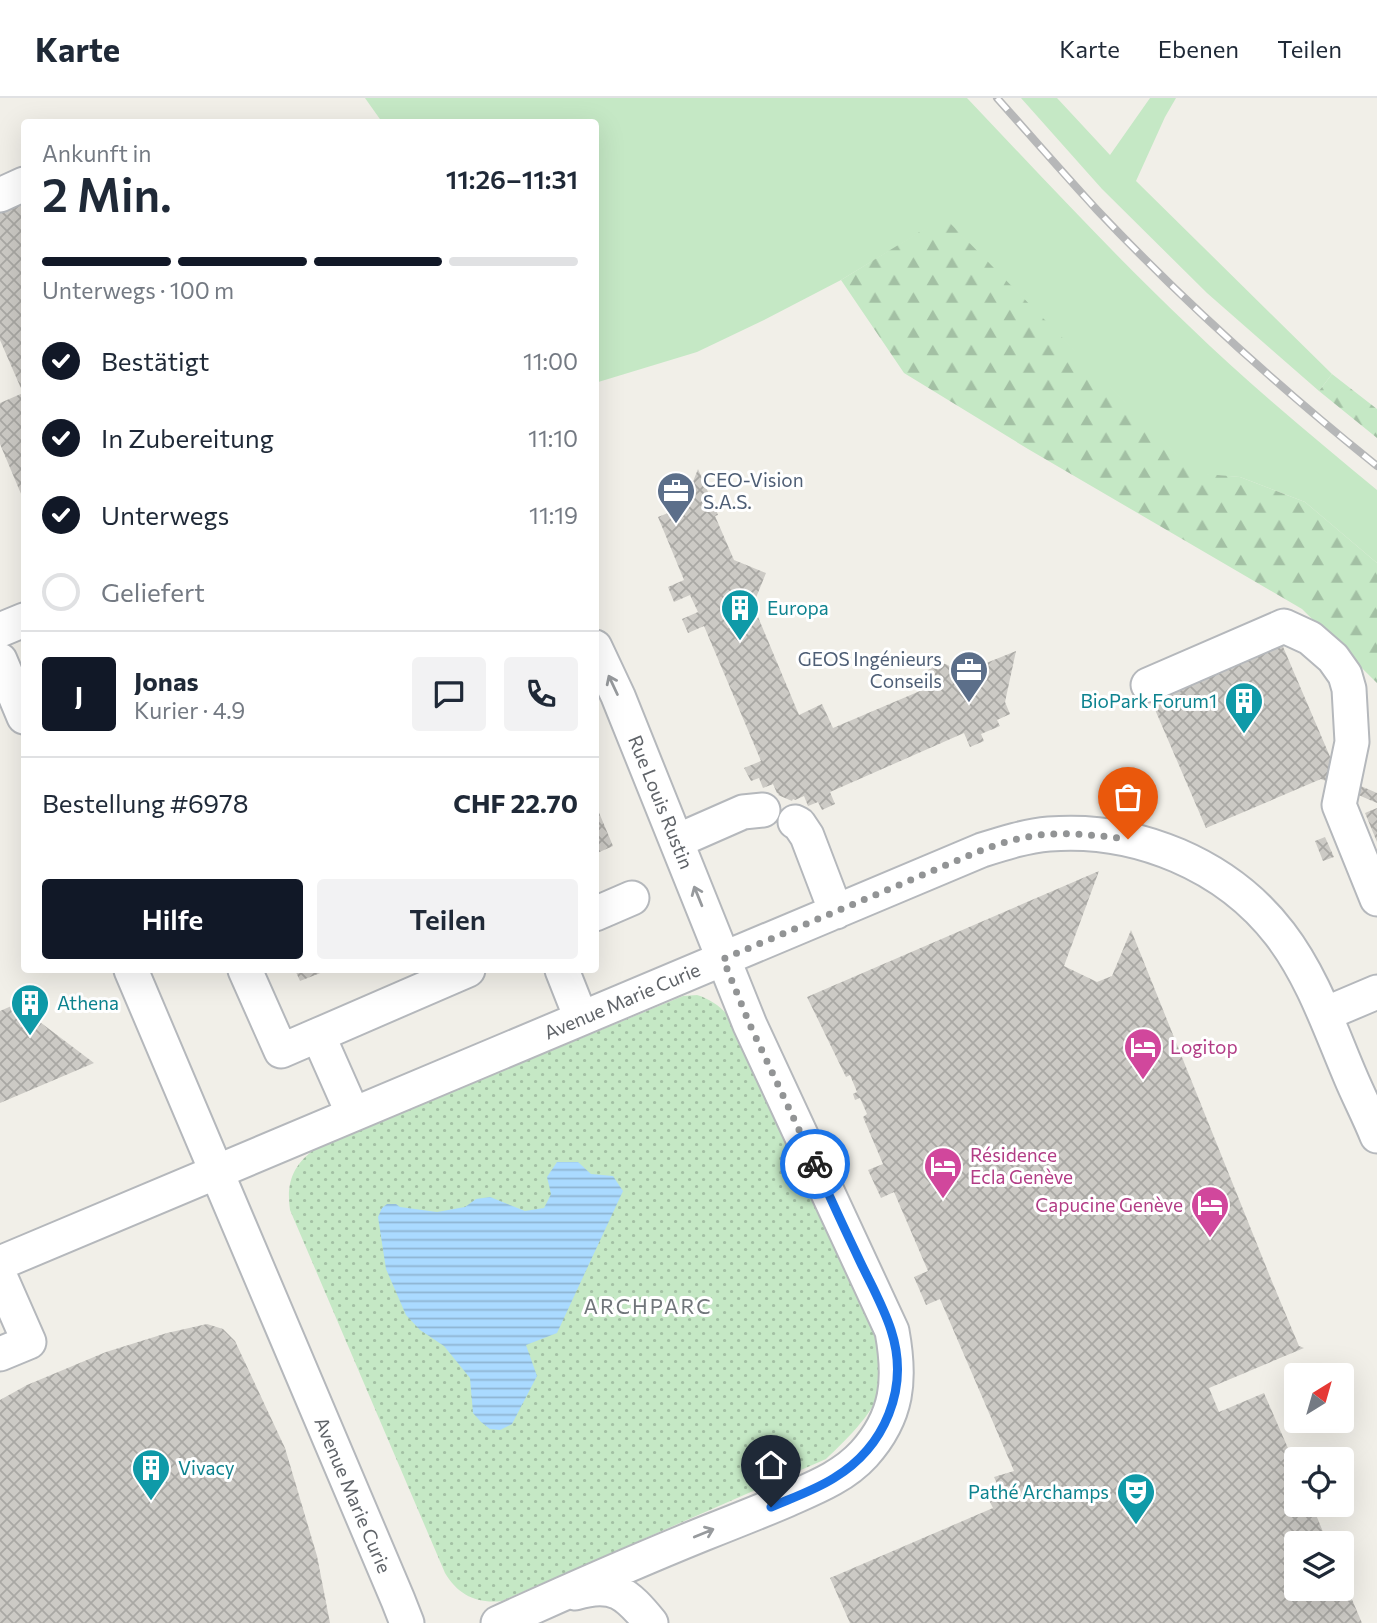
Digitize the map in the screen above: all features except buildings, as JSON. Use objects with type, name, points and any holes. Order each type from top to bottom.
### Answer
[{"type":"street","points":[[0,195],[21,185]]},
{"type":"street","points":[[0,630],[21,621]]},
{"type":"street","points":[[1148,685],[1283,626],[1310,638],[1333,658],[1345,675],[1349,689],[1352,742],[1339,805],[1377,899]]},
{"type":"street","name":"Rue Louis Rustin","points":[[536,1605],[835,1478],[862,1457],[880,1433],[890,1414],[897,1382],[892,1331],[750,1025],[618,696],[599,656]]},
{"type":"street","points":[[0,660],[21,710]]},
{"type":"street","points":[[677,841],[743,812],[762,810]]},
{"type":"street","points":[[795,822],[807,836],[836,912]]},
{"type":"street","name":"Avenue Marie Curie","points":[[0,1263],[982,850],[1007,841],[1049,834],[1088,834],[1128,839],[1167,850],[1196,863],[1229,884],[1255,907],[1286,942],[1306,974],[1352,1081],[1374,1120]]},
{"type":"street","points":[[599,912],[632,898]]},
{"type":"street","name":"Avenue Marie Curie","points":[[132,973],[407,1623]]},
{"type":"street","points":[[245,973],[281,1051],[461,973]]},
{"type":"street","points":[[563,973],[581,1018]]},
{"type":"street","points":[[1325,1014],[1377,992]]},
{"type":"street","points":[[318,1035],[353,1114]]},
{"type":"street","points":[[0,1276],[29,1342],[0,1354]]},
{"type":"street","points":[[498,1623],[536,1605],[594,1588],[607,1588],[632,1601],[651,1623]]},
{"type":"green space","points":[[365,98],[967,98],[1104,242],[1189,326],[1305,430],[1377,490],[1377,563],[1305,502],[1240,477],[1195,474],[944,218],[841,280],[697,352],[599,382],[599,119],[380,119]]},
{"type":"green space","points":[[1021,98],[1057,98],[1110,155],[1150,98],[1176,98],[1136,181],[1332,374],[1319,391],[1207,293],[1102,189]]},
{"type":"green space","points":[[944,217],[1195,473],[1240,477],[1305,502],[1377,563],[1377,683],[1302,609],[1028,449],[904,373],[841,280]]},
{"type":"green space","points":[[1332,374],[1377,409],[1377,438],[1319,391]]},
{"type":"green space","points":[[697,995],[714,1003],[727,1014],[818,1206],[878,1337],[882,1371],[880,1391],[849,1437],[826,1459],[502,1601],[476,1599],[456,1587],[445,1573],[290,1210],[290,1183],[302,1161],[316,1148],[683,996]]},
{"type":"water","points":[[557,1162],[578,1162],[591,1174],[613,1176],[623,1191],[557,1333],[526,1345],[537,1376],[512,1424],[500,1430],[490,1429],[473,1413],[470,1378],[444,1346],[420,1330],[406,1315],[386,1269],[378,1217],[387,1204],[437,1212],[465,1207],[476,1199],[490,1197],[525,1211],[544,1208],[551,1194],[547,1177]]},
{"type":"railway","points":[[997,98],[1097,210],[1198,311],[1268,375],[1377,466]]},
{"type":"way so far","points":[[815,1164],[750,1025],[723,959],[1007,841],[1049,834],[1088,834],[1128,839]]},
{"type":"place","name":"CEO-Vision S.A.S.","points":[[676,525]]},
{"type":"place","name":"Europa","points":[[740,642]]},
{"type":"place","name":"GEOS Ingénieurs Conseils","points":[[969,704]]},
{"type":"place","name":"BioPark Forum1","points":[[1244,735]]},
{"type":"place","name":"Athena","points":[[30,1037]]},
{"type":"place","name":"Logitop","points":[[1143,1081]]},
{"type":"place","name":"Résidence Ecla Genève","points":[[943,1200]]},
{"type":"place","name":"Capucine Genève","points":[[1210,1239]]},
{"type":"place","name":"Vivacy","points":[[151,1502]]},
{"type":"place","name":"Pathé Archamps","points":[[1136,1526]]},
{"type":"district","name":"ARCHPARC","points":[[648,1307]]},
{"type":"route","points":[[771,1507],[835,1478],[862,1457],[887,1422],[897,1382],[892,1331],[815,1164]]}]
